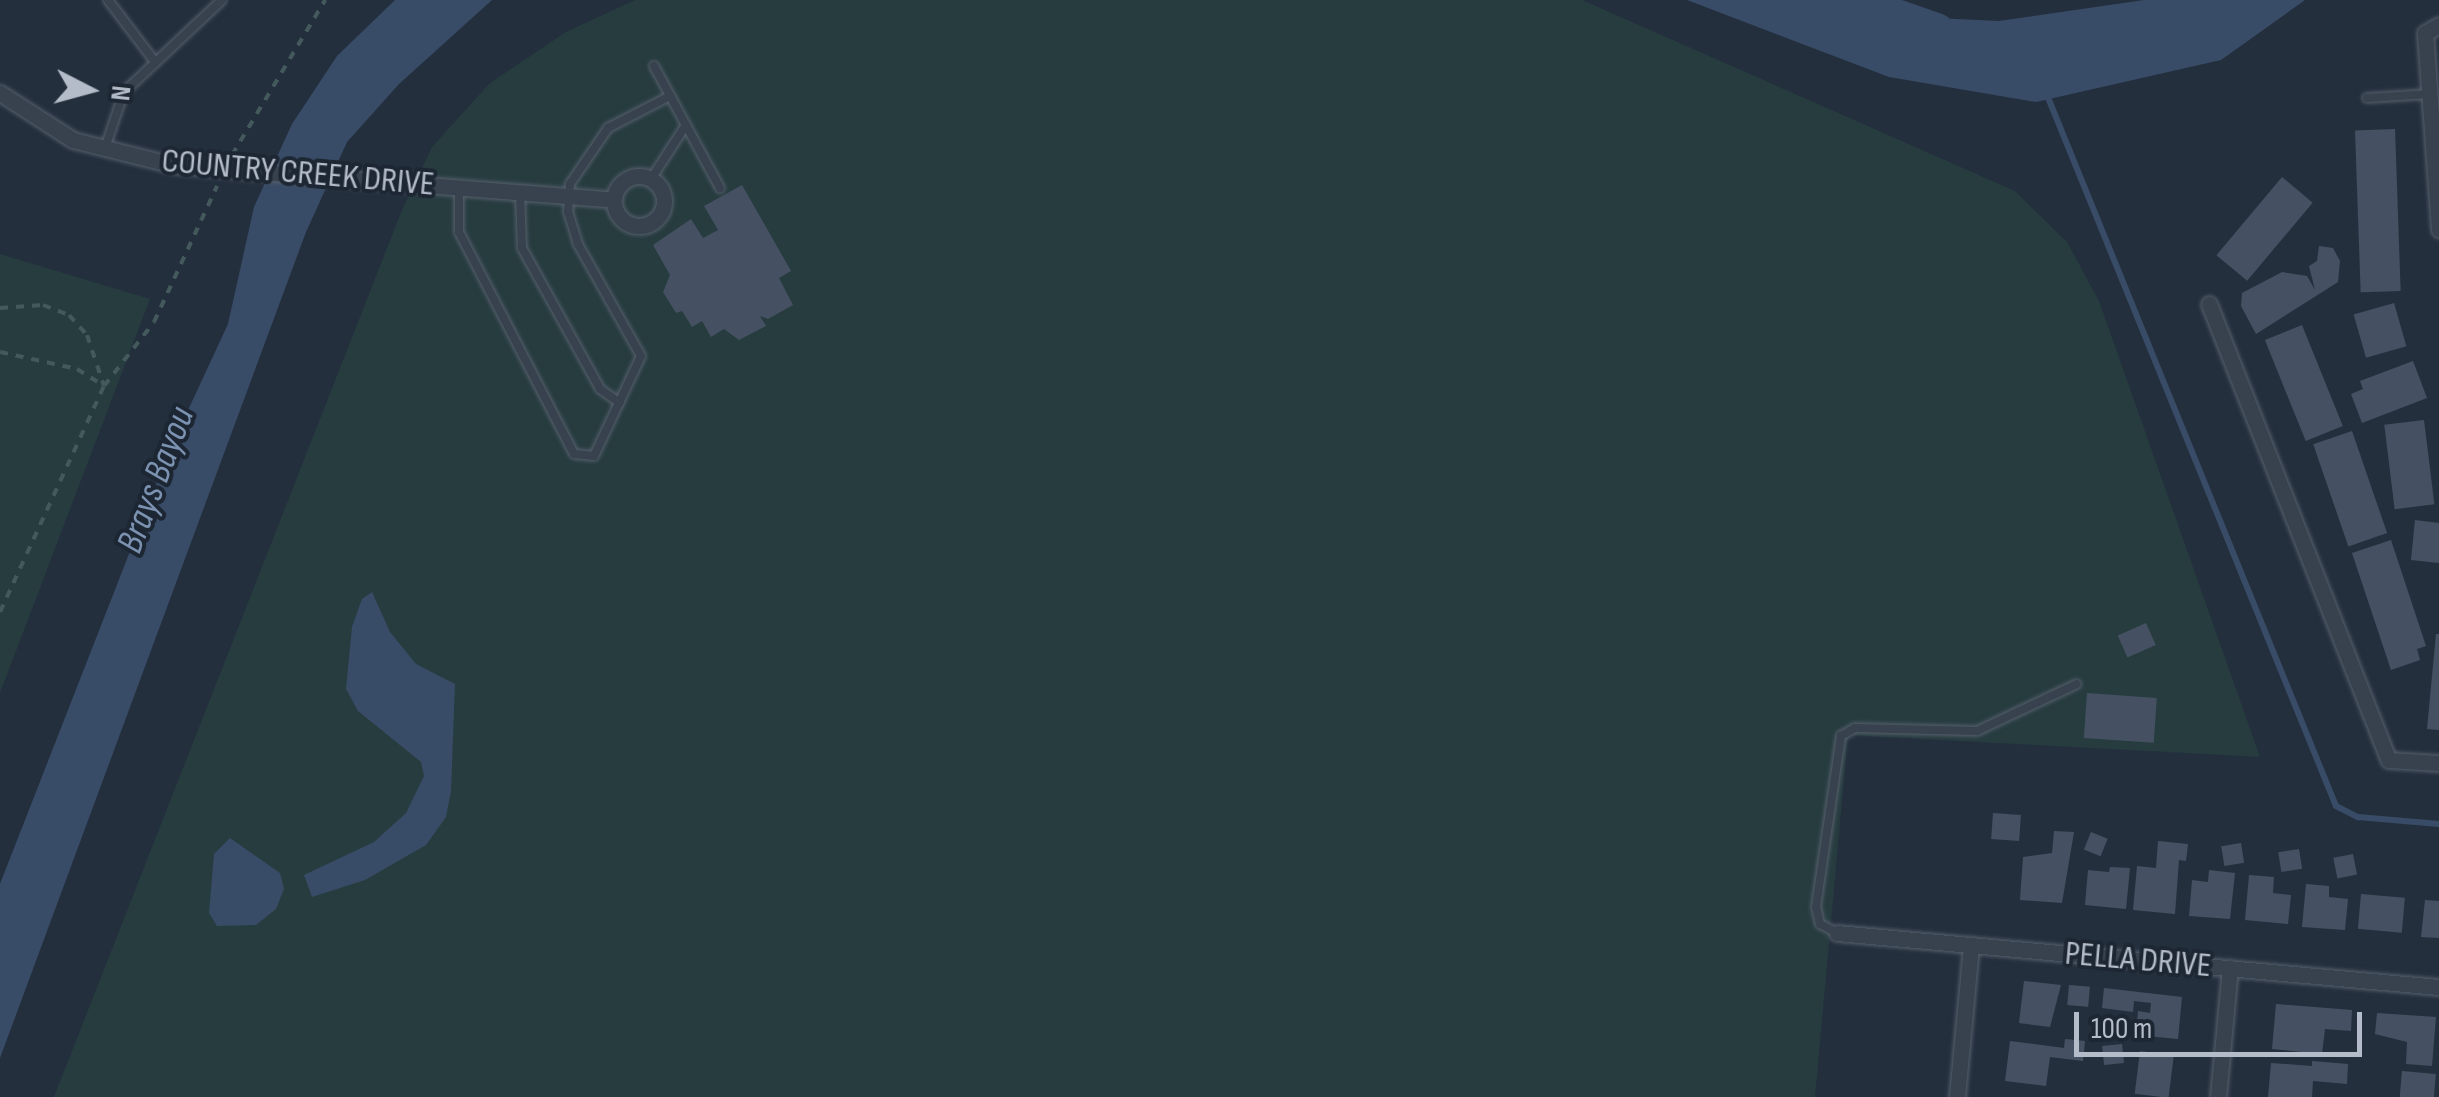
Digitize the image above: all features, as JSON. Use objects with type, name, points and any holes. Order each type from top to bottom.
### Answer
[{"type":"street","points":[[2439,25],[2426,33],[2439,230]]},
{"type":"street","name":"COUNTRY CREEK DRIVE","points":[[0,93],[48,129],[105,152],[244,171],[614,200],[625,222],[650,224],[664,204],[651,179]]},
{"type":"street","points":[[614,200],[625,179],[651,179]]},
{"type":"street","points":[[2209,304],[2389,760],[2439,763]]},
{"type":"street","name":"PELLA DRIVE","points":[[1837,933],[2439,987]]},
{"type":"street","points":[[1957,1097],[1972,945]]},
{"type":"street","points":[[2218,1097],[2230,968]]},
{"type":"lane","points":[[108,0],[155,62]]},
{"type":"lane","points":[[105,152],[114,106],[222,0]]},
{"type":"lane","points":[[654,66],[720,188]]},
{"type":"lane","points":[[2367,98],[2430,94]]},
{"type":"lane","points":[[459,187],[458,232],[574,454],[594,456],[640,356],[578,244],[569,196],[579,163],[599,136],[670,96]]},
{"type":"lane","points":[[651,179],[686,126]]},
{"type":"lane","points":[[520,192],[522,248],[600,389],[620,403]]},
{"type":"lane","points":[[1837,933],[1815,917],[1842,736],[1855,728],[1977,731],[2077,684]]},
{"type":"path","points":[[231,158],[326,0]]},
{"type":"path","points":[[0,612],[104,386],[154,322],[221,178]]},
{"type":"path","points":[[0,308],[43,305],[69,314],[88,335],[104,386]]},
{"type":"path","points":[[0,352],[77,368],[104,386]]},
{"type":"green space","points":[[635,0],[1582,0],[2015,191],[2067,242],[2099,301],[2260,757],[1848,735],[1815,1097],[54,1097],[402,210],[432,147],[490,83],[566,32]]},
{"type":"green space","points":[[0,254],[150,299],[0,693]]},
{"type":"water","points":[[395,0],[492,0],[399,84],[347,142],[306,232],[0,1058],[0,884],[170,449],[228,324],[254,207],[292,124],[337,56]]},
{"type":"water","points":[[1687,0],[1843,0],[1892,16],[1999,21],[2144,0],[2305,0],[2221,60],[2036,102],[1889,77]]},
{"type":"water","points":[[372,592],[390,632],[416,664],[455,684],[451,791],[446,817],[426,845],[365,880],[312,897],[304,875],[374,842],[406,813],[424,776],[421,762],[358,711],[346,689],[352,627],[362,599]]},
{"type":"water","points":[[230,838],[280,873],[284,889],[276,909],[256,925],[217,926],[209,913],[214,854]]},
{"type":"building","points":[[2395,129],[2401,291],[2361,292],[2355,130]]},
{"type":"building","points":[[2282,177],[2313,203],[2247,281],[2216,255]]},
{"type":"building","points":[[742,185],[791,271],[779,278],[793,305],[768,319],[760,316],[766,326],[739,340],[724,329],[711,337],[702,321],[692,327],[682,311],[676,313],[663,292],[670,275],[653,245],[691,219],[703,238],[718,230],[704,206]]},
{"type":"building","points":[[2319,246],[2333,248],[2340,261],[2338,282],[2256,334],[2241,306],[2242,293],[2282,272],[2307,276],[2315,290],[2309,266],[2317,261]]},
{"type":"building","points":[[2394,303],[2406,346],[2366,358],[2354,315]]},
{"type":"building","points":[[2302,325],[2343,426],[2306,441],[2265,340]]},
{"type":"building","points":[[2413,361],[2427,398],[2362,423],[2351,394],[2363,389],[2360,381]]},
{"type":"building","points":[[2424,420],[2434,504],[2395,509],[2384,425]]},
{"type":"building","points":[[2352,431],[2387,533],[2348,546],[2313,444]]},
{"type":"building","points":[[2415,520],[2439,523],[2439,563],[2411,560]]},
{"type":"building","points":[[2391,540],[2426,646],[2417,649],[2420,660],[2391,670],[2352,553]]},
{"type":"building","points":[[2146,623],[2156,645],[2127,658],[2118,636]]},
{"type":"building","points":[[2439,634],[2439,730],[2427,729]]},
{"type":"building","points":[[2087,693],[2157,698],[2154,743],[2084,738]]},
{"type":"building","points":[[1993,813],[2021,815],[2019,841],[1991,839]]},
{"type":"building","points":[[2054,831],[2074,832],[2062,903],[2020,900],[2023,857],[2052,853]]},
{"type":"building","points":[[2091,832],[2108,839],[2101,856],[2084,850]]},
{"type":"building","points":[[2158,841],[2188,844],[2186,861],[2179,860],[2175,914],[2133,910],[2137,866],[2156,868]]},
{"type":"building","points":[[2241,843],[2244,863],[2224,866],[2221,846]]},
{"type":"building","points":[[2299,849],[2302,869],[2281,872],[2278,852]]},
{"type":"building","points":[[2353,854],[2357,875],[2337,878],[2333,858]]},
{"type":"building","points":[[2110,867],[2130,868],[2126,909],[2085,905],[2088,870],[2109,872]]},
{"type":"building","points":[[2209,870],[2235,873],[2230,919],[2189,916],[2192,880],[2208,882]]},
{"type":"building","points":[[2249,875],[2274,877],[2273,893],[2291,895],[2288,924],[2245,920]]},
{"type":"building","points":[[2306,884],[2329,886],[2329,897],[2348,899],[2345,930],[2302,927]]},
{"type":"building","points":[[2361,894],[2405,898],[2402,933],[2358,929]]},
{"type":"building","points":[[2425,900],[2439,901],[2439,938],[2421,937]]},
{"type":"building","points":[[2024,981],[2061,985],[2050,1027],[2019,1023]]},
{"type":"building","points":[[2069,985],[2090,987],[2088,1007],[2067,1005]]},
{"type":"building","points":[[2104,988],[2182,997],[2178,1039],[2136,1035],[2138,1011],[2150,1013],[2151,1003],[2134,1001],[2133,1012],[2102,1008]]},
{"type":"building","points":[[2276,1004],[2352,1010],[2351,1031],[2325,1029],[2322,1054],[2272,1049]]},
{"type":"building","points":[[2377,1013],[2436,1017],[2432,1066],[2406,1064],[2407,1042],[2375,1034]]},
{"type":"building","points":[[2065,1039],[2085,1041],[2083,1061],[2050,1057],[2046,1086],[2005,1081],[2010,1041],[2064,1048]]},
{"type":"building","points":[[2122,1044],[2124,1063],[2104,1065],[2102,1046]]},
{"type":"building","points":[[2140,1051],[2174,1055],[2169,1097],[2135,1094]]},
{"type":"building","points":[[2312,1061],[2348,1064],[2347,1084],[2313,1081],[2312,1097],[2268,1097],[2271,1063],[2312,1066]]},
{"type":"building","points":[[2402,1071],[2436,1074],[2434,1097],[2400,1097]]},
{"type":"waterway","name":"Brays Bayou","points":[[1849,0],[1936,30]]},
{"type":"waterway","points":[[2047,95],[2336,806],[2358,817],[2439,824]]}]
